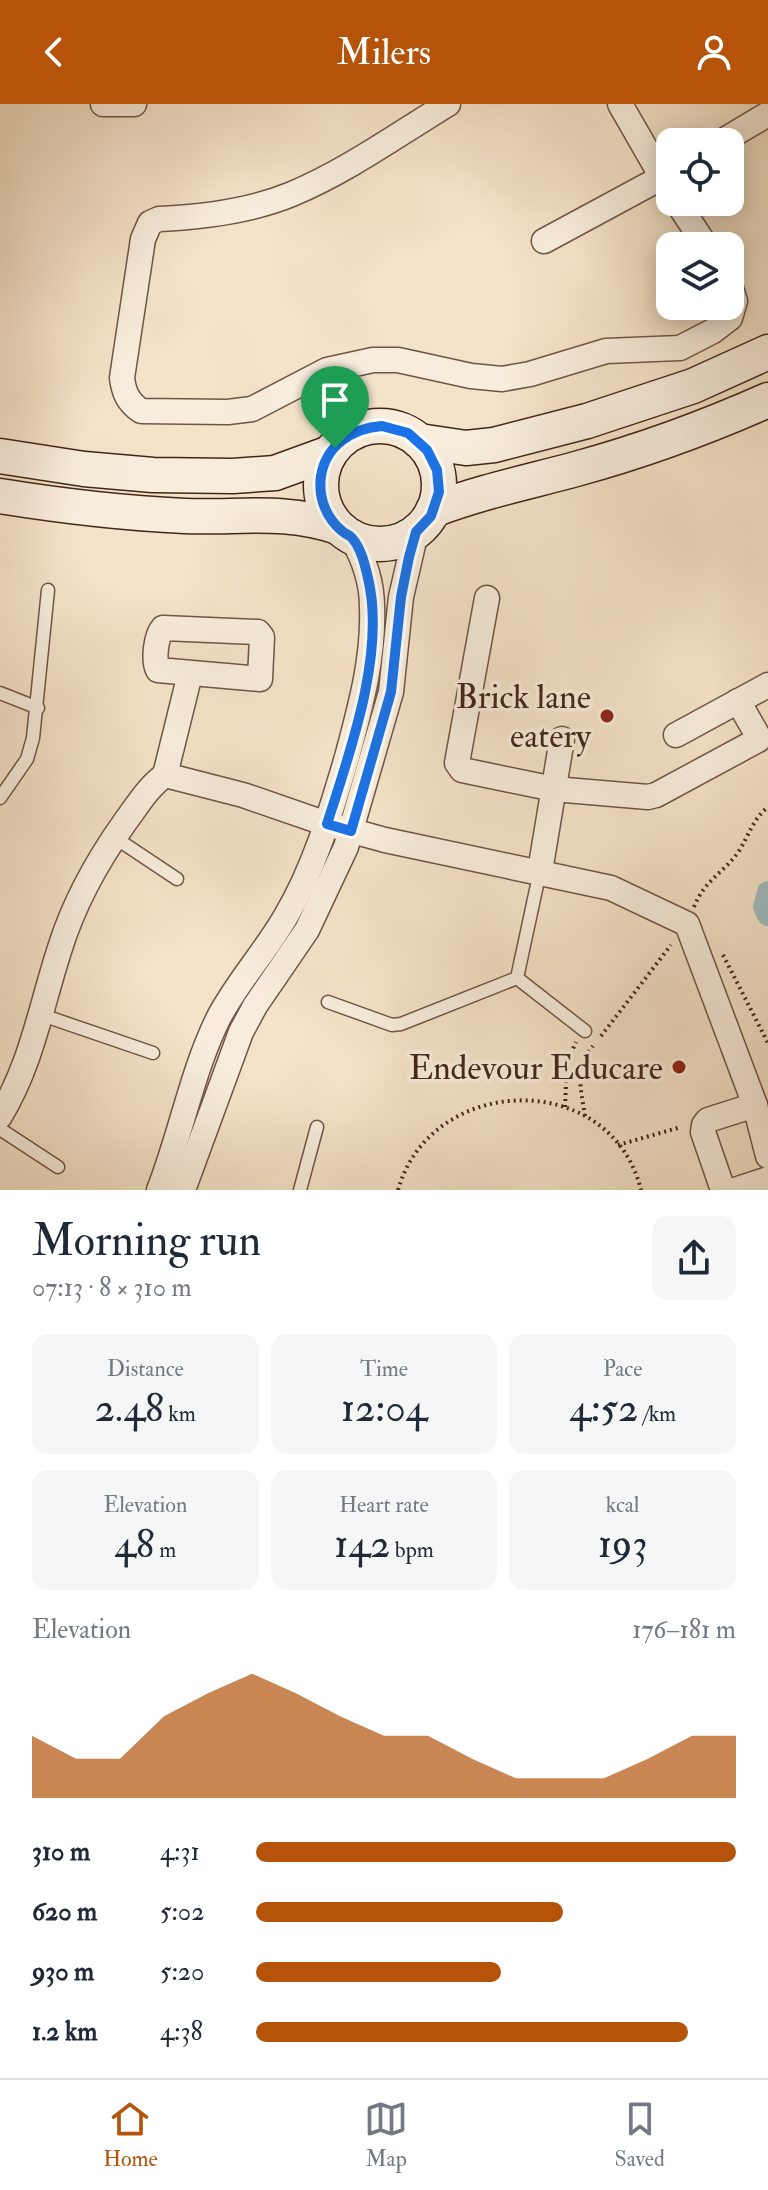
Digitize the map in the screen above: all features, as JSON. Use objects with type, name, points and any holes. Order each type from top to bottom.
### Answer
[{"type":"main road","points":[[345,532],[328,514],[321,491],[322,471],[330,453],[350,434],[369,427],[395,428],[419,441],[466,448],[494,445],[587,421],[693,386],[768,352]]},
{"type":"main road","points":[[0,496],[83,509],[188,516],[301,516],[372,544],[385,544],[398,542],[425,521],[486,492],[656,444],[701,429],[768,400]]},
{"type":"main road","points":[[419,441],[431,456],[438,474],[439,492],[425,521]]},
{"type":"main road","points":[[0,456],[84,469],[153,475],[233,476],[275,473],[330,453]]},
{"type":"street","points":[[103,104],[134,104]]},
{"type":"street","points":[[448,104],[320,181],[290,195],[219,213],[159,219],[150,223],[143,239],[122,378],[125,395],[141,411],[228,412],[252,409],[327,370],[373,360],[398,360],[471,376],[514,377],[597,353],[680,348],[727,320]]},
{"type":"street","points":[[620,104],[656,162]]},
{"type":"street","points":[[744,128],[768,114]]},
{"type":"street","points":[[544,241],[656,185]]},
{"type":"street","points":[[183,1190],[241,1032],[307,930],[351,831],[391,692],[401,597],[425,521]]},
{"type":"street","points":[[159,1190],[218,1020],[286,915],[327,824],[363,699],[372,637],[372,607],[361,554],[345,532]]},
{"type":"street","points":[[487,598],[458,766],[462,770],[554,789],[648,797],[758,740],[738,701]]},
{"type":"street","points":[[0,1116],[23,1072],[67,928],[85,888],[114,837],[145,795],[165,775],[190,674]]},
{"type":"street","points":[[676,735],[768,685]]},
{"type":"street","points":[[540,871],[562,739]]},
{"type":"street","points":[[165,775],[243,795],[351,831],[611,888],[687,924],[755,1105],[768,1156]]},
{"type":"street","points":[[723,1190],[703,1132],[704,1125],[708,1120],[755,1105]]},
{"type":"street","points":[[735,1190],[768,1179]]},
{"type":"lane","points":[[0,798],[27,759],[38,708],[48,590]]},
{"type":"lane","points":[[0,693],[38,708]]},
{"type":"lane","points":[[114,837],[177,879]]},
{"type":"lane","points":[[517,978],[540,871]]},
{"type":"lane","points":[[328,1002],[392,1025],[401,1024],[517,978]]},
{"type":"lane","points":[[517,978],[585,1031]]},
{"type":"lane","points":[[42,1015],[153,1053]]},
{"type":"lane","points":[[300,1190],[317,1127]]},
{"type":"lane","points":[[0,1129],[58,1167]]},
{"type":"path","points":[[585,1116],[580,1065],[687,924],[701,890],[738,851],[749,829],[768,807]]},
{"type":"path","points":[[565,1107],[567,1062],[574,1044],[585,1031]]},
{"type":"path","points":[[398,1190],[403,1175],[425,1143],[459,1116],[479,1106],[522,1099],[544,1101],[585,1116],[618,1145],[630,1163],[641,1190]]},
{"type":"path","points":[[618,1145],[708,1120]]},
{"type":"waterway","points":[[768,892],[764,907],[768,915]]},
{"type":"place","name":"Brick lane eatery","points":[[607,716]]},
{"type":"place","name":"Endevour Educare","points":[[679,1067]]},
{"type":"route","points":[[382,426],[399,429],[417,439],[427,450],[435,463],[439,481],[435,507],[429,519],[416,532],[404,576],[391,692],[351,831],[327,824],[363,699],[372,637],[372,597],[361,554],[352,538],[331,519],[322,498],[322,471],[335,448],[350,434],[362,429],[382,426]]}]
